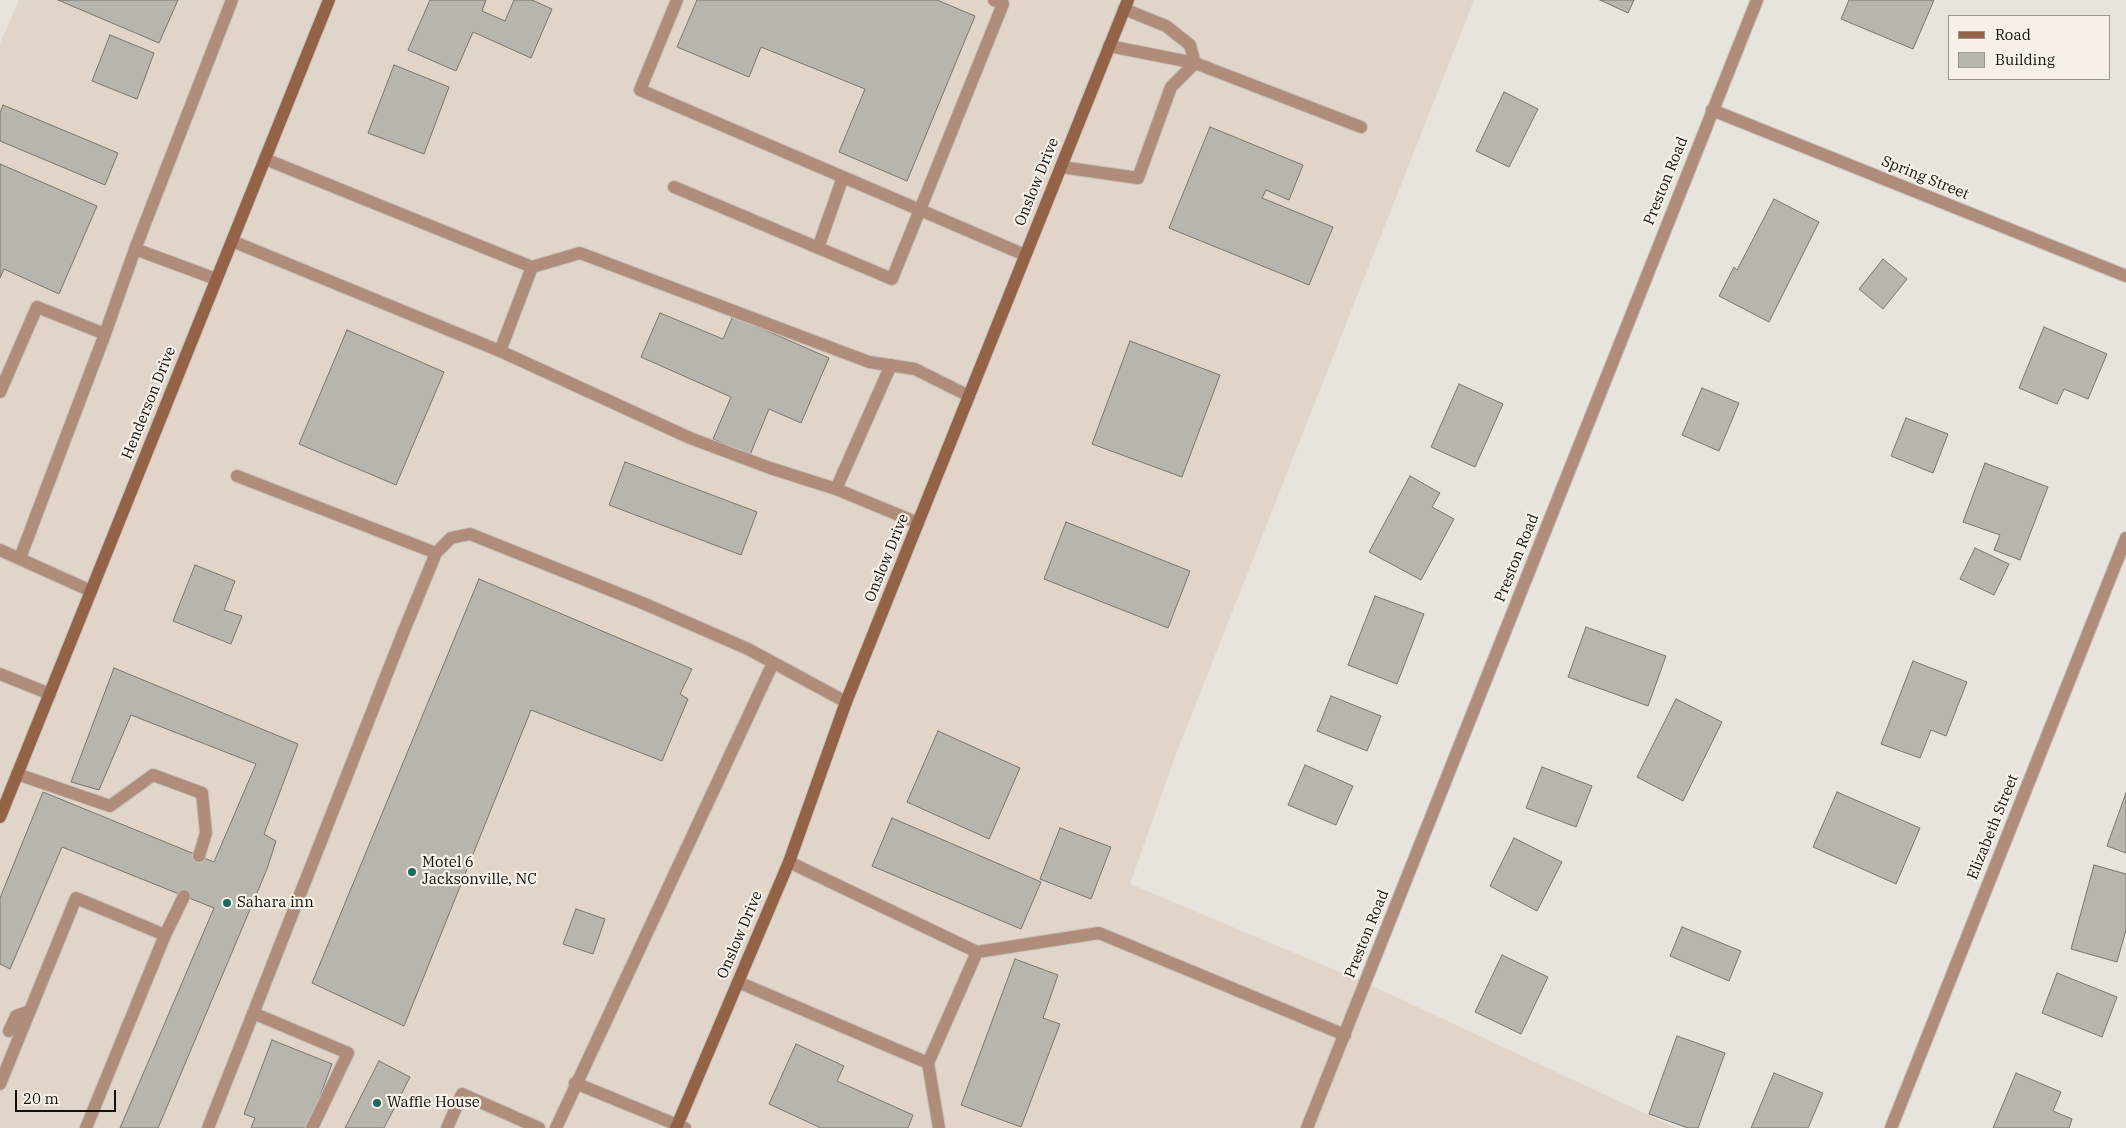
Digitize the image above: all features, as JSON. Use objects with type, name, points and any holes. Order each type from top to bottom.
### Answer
[{"type":"main road","name":"Henderson Drive","points":[[0,817],[329,0]]},
{"type":"main road","name":"Onslow Drive","points":[[679,1127],[788,862],[846,702],[1126,4]]},
{"type":"street","points":[[20,558],[135,249],[232,0]]},
{"type":"street","points":[[677,0],[640,90],[1025,255]]},
{"type":"street","points":[[674,187],[892,279],[1003,4],[994,0]]},
{"type":"street","name":"Preston Road","points":[[1307,1128],[1757,0]]},
{"type":"street","points":[[1126,4],[1166,26],[1190,45],[1195,63]]},
{"type":"street","points":[[1110,46],[1195,63],[1361,127]]},
{"type":"street","points":[[1061,167],[1138,178],[1171,87],[1195,63]]},
{"type":"street","name":"Spring Street","points":[[1712,110],[2126,276]]},
{"type":"street","points":[[265,159],[532,266],[580,253],[869,362],[915,369],[969,396]]},
{"type":"street","points":[[818,248],[844,177]]},
{"type":"street","points":[[232,240],[500,351],[690,438],[770,468],[836,489],[918,523]]},
{"type":"street","points":[[135,249],[216,279]]},
{"type":"street","points":[[500,351],[532,266]]},
{"type":"street","points":[[0,392],[37,307],[104,334]]},
{"type":"street","points":[[836,489],[891,366]]},
{"type":"street","points":[[237,476],[436,553]]},
{"type":"street","points":[[208,1128],[436,553],[450,538],[470,534],[645,604],[748,649],[846,702]]},
{"type":"street","name":"Elizabeth Street","points":[[1891,1128],[2126,538]]},
{"type":"street","points":[[0,550],[91,591]]},
{"type":"street","points":[[556,1128],[773,663]]},
{"type":"street","points":[[0,674],[50,694]]},
{"type":"street","points":[[17,774],[110,806],[153,775],[202,793],[206,833],[199,856]]},
{"type":"street","points":[[788,862],[977,952],[1099,934],[1345,1034]]},
{"type":"street","points":[[86,1128],[164,935],[184,896]]},
{"type":"street","points":[[0,1084],[76,898],[164,935]]},
{"type":"street","points":[[939,1128],[928,1063],[977,952]]},
{"type":"street","points":[[738,982],[928,1063]]},
{"type":"street","points":[[8,1031],[16,1016],[30,1011]]},
{"type":"street","points":[[253,1013],[348,1053],[312,1128]]},
{"type":"street","points":[[576,1083],[679,1127]]},
{"type":"street","points":[[448,1128],[462,1094],[540,1128]]},
{"type":"shaded area","points":[[19,0],[1474,0],[1176,754],[1130,884],[1366,983],[1676,1128],[0,1128],[0,44]]},
{"type":"building","points":[[58,0],[178,0],[159,43]]},
{"type":"building","points":[[430,0],[486,0],[482,11],[505,21],[514,0],[532,0],[552,9],[531,58],[473,32],[456,71],[408,50]]},
{"type":"building","points":[[697,0],[937,0],[975,16],[907,181],[839,152],[865,89],[761,47],[749,77],[677,47]]},
{"type":"building","points":[[1600,0],[1634,0],[1628,13]]},
{"type":"building","points":[[1849,0],[1934,0],[1913,49],[1841,19]]},
{"type":"building","points":[[110,35],[154,53],[137,99],[92,81]]},
{"type":"building","points":[[394,65],[449,87],[424,154],[368,133]]},
{"type":"building","points":[[1504,92],[1538,109],[1509,167],[1476,151]]},
{"type":"building","points":[[3,105],[118,153],[105,185],[0,141],[0,113]]},
{"type":"building","points":[[1210,127],[1303,165],[1289,200],[1266,190],[1262,198],[1333,227],[1309,285],[1169,228]]},
{"type":"building","points":[[0,164],[97,206],[59,294],[4,269],[0,278]]},
{"type":"building","points":[[1774,199],[1819,222],[1769,322],[1719,296],[1734,267],[1737,270]]},
{"type":"building","points":[[1883,259],[1907,279],[1883,309],[1859,289]]},
{"type":"building","points":[[660,313],[723,339],[733,316],[829,358],[801,423],[769,409],[750,455],[713,439],[731,397],[641,357]]},
{"type":"building","points":[[2044,327],[2107,354],[2088,399],[2064,389],[2057,404],[2019,388]]},
{"type":"building","points":[[347,330],[444,372],[396,485],[299,444]]},
{"type":"building","points":[[1130,341],[1220,375],[1182,477],[1092,444]]},
{"type":"building","points":[[1459,384],[1503,404],[1475,467],[1431,447]]},
{"type":"building","points":[[1702,388],[1739,403],[1719,451],[1682,435]]},
{"type":"building","points":[[1906,418],[1948,434],[1933,473],[1891,456]]},
{"type":"building","points":[[625,462],[757,512],[741,555],[609,505]]},
{"type":"building","points":[[1985,463],[2048,487],[2020,560],[1994,550],[2000,535],[1963,522]]},
{"type":"building","points":[[1410,476],[1440,493],[1432,507],[1454,519],[1421,580],[1369,552]]},
{"type":"building","points":[[1066,522],[1190,571],[1168,628],[1044,579]]},
{"type":"building","points":[[1975,548],[2009,564],[1994,595],[1960,579]]},
{"type":"building","points":[[195,565],[235,581],[224,610],[242,616],[231,644],[173,621]]},
{"type":"building","name":"Motel 6 Jacksonville, NC","points":[[479,579],[692,669],[680,694],[688,699],[662,761],[531,710],[404,1026],[312,983]]},
{"type":"building","points":[[1375,596],[1424,614],[1397,684],[1348,665]]},
{"type":"building","points":[[1586,627],[1666,656],[1648,706],[1568,677]]},
{"type":"building","points":[[1913,661],[1967,682],[1946,736],[1931,730],[1920,758],[1881,744]]},
{"type":"building","name":"Sahara inn","points":[[114,668],[298,744],[264,834],[276,841],[267,869],[158,1128],[120,1128],[214,908],[62,847],[10,969],[0,964],[0,898],[43,792],[214,862],[256,764],[131,715],[99,790],[71,782]]},
{"type":"building","points":[[1331,696],[1381,716],[1367,751],[1317,731]]},
{"type":"building","points":[[1676,699],[1722,722],[1683,801],[1637,777]]},
{"type":"building","points":[[938,731],[1020,768],[989,839],[907,802]]},
{"type":"building","points":[[1305,765],[1353,786],[1336,825],[1288,805]]},
{"type":"building","points":[[1542,767],[1592,786],[1576,827],[1526,808]]},
{"type":"building","points":[[1837,792],[1920,828],[1896,884],[1813,847]]},
{"type":"building","points":[[2126,793],[2126,853],[2107,846]]},
{"type":"building","points":[[892,818],[1041,882],[1021,929],[872,866]]},
{"type":"building","points":[[1060,828],[1111,847],[1091,899],[1040,879]]},
{"type":"building","points":[[1514,838],[1562,862],[1537,911],[1490,886]]},
{"type":"building","points":[[2094,865],[2126,874],[2126,930],[2117,962],[2071,949]]},
{"type":"building","points":[[576,909],[605,919],[593,954],[563,944]]},
{"type":"building","points":[[1682,927],[1741,951],[1729,981],[1670,956]]},
{"type":"building","points":[[1502,955],[1548,977],[1521,1034],[1475,1012]]},
{"type":"building","points":[[1015,959],[1058,975],[1043,1018],[1060,1024],[1021,1127],[961,1105]]},
{"type":"building","points":[[2057,973],[2117,997],[2102,1037],[2042,1013]]},
{"type":"building","points":[[1677,1036],[1725,1053],[1698,1128],[1688,1128],[1649,1114]]},
{"type":"building","points":[[272,1040],[332,1064],[308,1128],[251,1128],[255,1118],[244,1114]]},
{"type":"building","points":[[796,1044],[844,1066],[837,1081],[913,1115],[908,1128],[821,1128],[769,1104]]},
{"type":"building","name":"Waffle House","points":[[379,1061],[410,1077],[384,1128],[345,1128]]},
{"type":"building","points":[[1774,1073],[1823,1093],[1808,1128],[1751,1128]]},
{"type":"building","points":[[2016,1073],[2061,1092],[2053,1111],[2072,1119],[2069,1128],[1993,1128]]},
{"type":"place","name":"Motel 6 Jacksonville, NC","points":[[412,872]]},
{"type":"place","name":"Sahara inn","points":[[227,903]]},
{"type":"place","name":"Waffle House","points":[[377,1103]]}]
